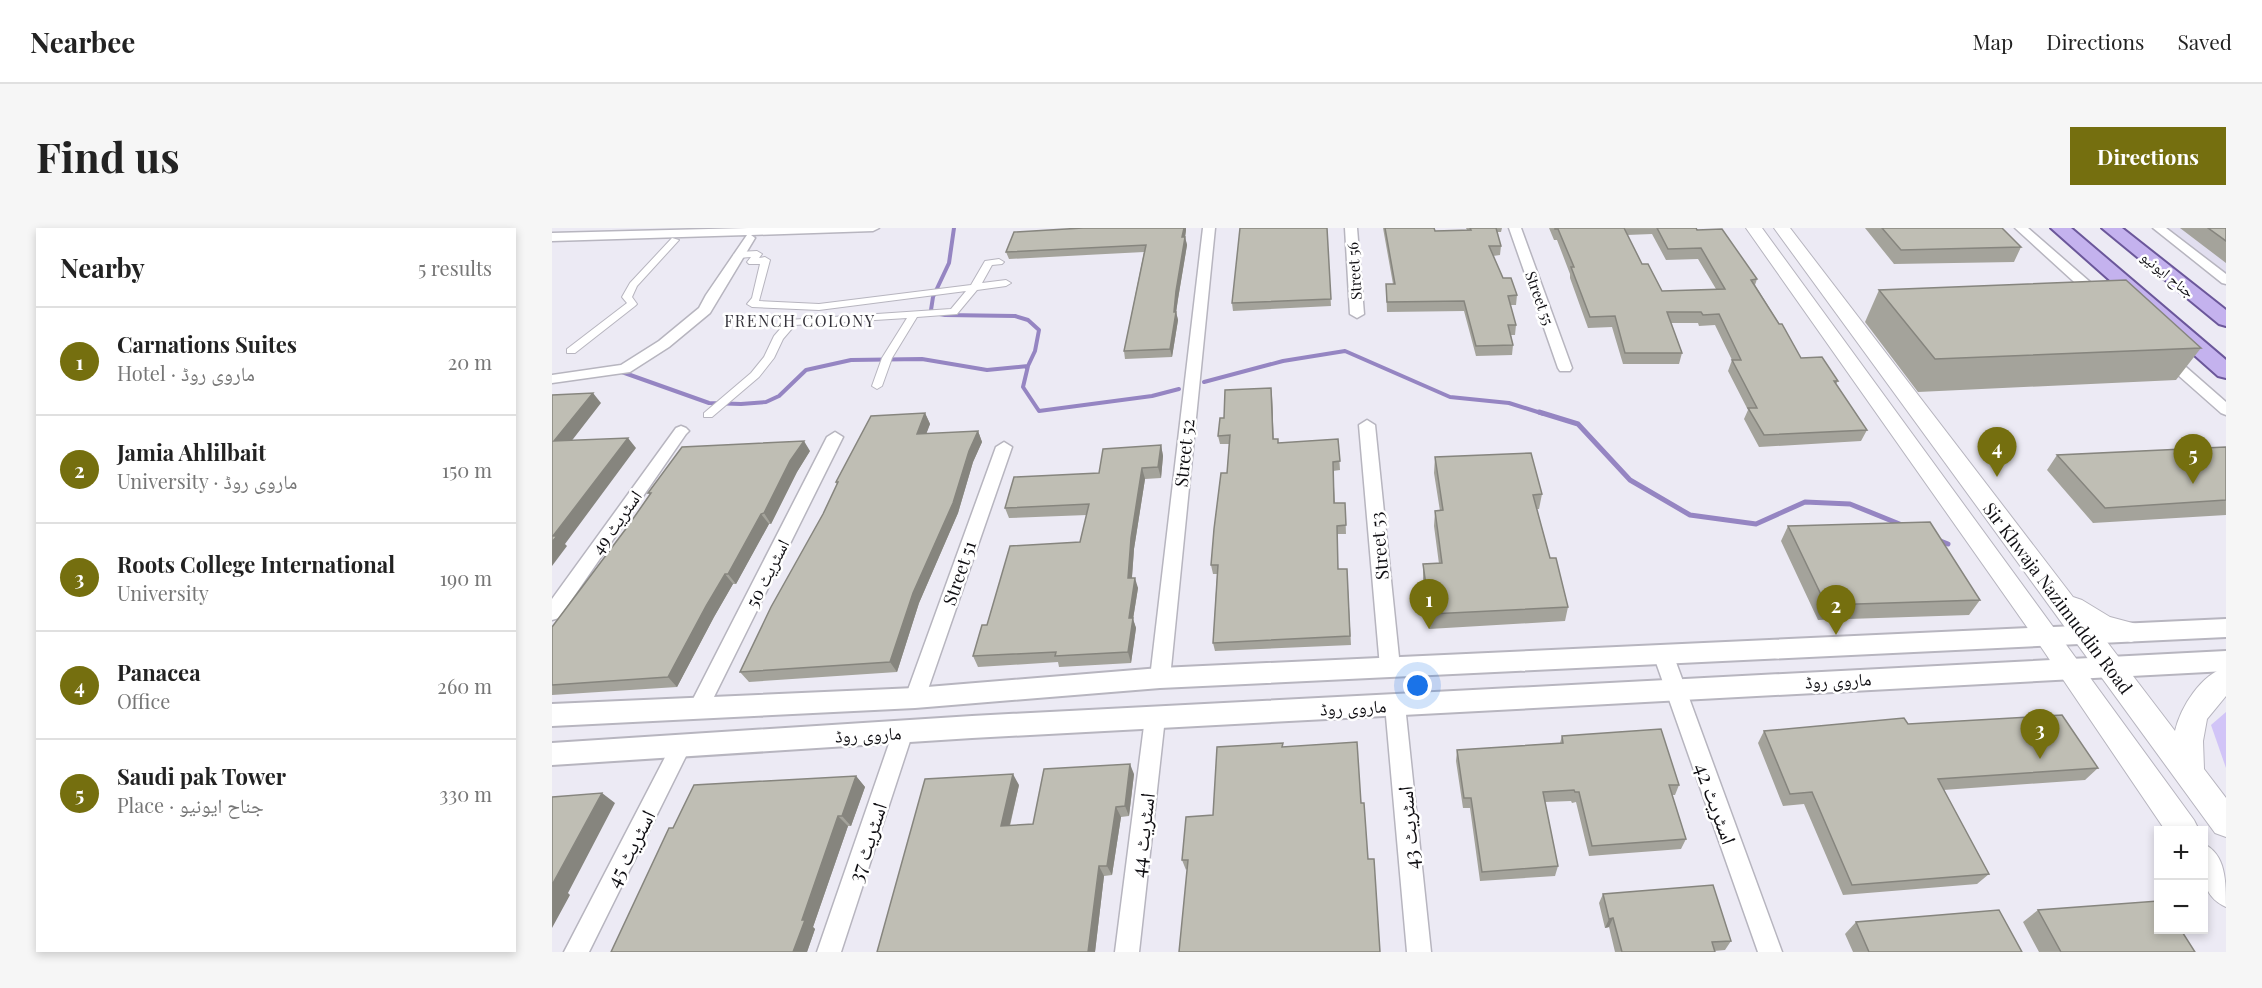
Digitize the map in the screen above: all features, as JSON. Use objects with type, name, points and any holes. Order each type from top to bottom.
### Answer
[{"type":"main road","name":"Sir Khwaja Nazimuddin Road","points":[[1754,228],[2048,637],[2180,826]]},
{"type":"main road","name":"Sir Khwaja Nazimuddin Road","points":[[1782,228],[2226,824]]},
{"type":"main road","name":"جناح ایونیو","points":[[2060,228],[2226,371]]},
{"type":"main road","name":"جناح ایونیو","points":[[2111,228],[2226,320]]},
{"type":"main road","points":[[2048,585],[2087,618],[2103,625],[2131,632]]},
{"type":"main road","points":[[2189,773],[2186,738],[2191,721],[2203,701],[2226,678]]},
{"type":"main road","points":[[2208,865],[2226,891]]},
{"type":"street","points":[[552,237],[648,231],[873,228]]},
{"type":"street","name":"Street 52","points":[[1160,678],[1209,228]]},
{"type":"street","name":"Street 56","points":[[1351,228],[1357,314]]},
{"type":"street","name":"Street 55","points":[[1515,228],[1565,368]]},
{"type":"street","points":[[2021,228],[2110,307]]},
{"type":"street","points":[[2158,228],[2226,280]]},
{"type":"street","points":[[552,380],[625,369],[664,344],[705,310],[749,238]]},
{"type":"street","points":[[571,351],[632,304],[627,297],[633,285],[675,240]]},
{"type":"street","points":[[738,255],[757,254],[752,262],[765,260],[757,298],[752,304],[819,307],[1006,283]]},
{"type":"street","points":[[711,412],[747,383],[769,358],[778,338],[792,322],[954,312],[971,288],[984,276],[988,263],[999,262]]},
{"type":"street","points":[[877,386],[887,358],[914,314]]},
{"type":"street","points":[[2155,347],[2226,410]]},
{"type":"street","name":"Street 53","points":[[1367,425],[1390,667]]},
{"type":"street","name":"اسٹریٹ 49","points":[[552,613],[681,431]]},
{"type":"street","name":"اسٹریٹ 50","points":[[698,709],[835,437]]},
{"type":"street","name":"Street 51","points":[[915,698],[1004,447]]},
{"type":"street","name":"ماروی روڈ","points":[[552,715],[915,698],[1160,678],[2226,628]]},
{"type":"street","name":"اسٹریٹ 42","points":[[1663,654],[1770,952]]},
{"type":"street","name":"ماروی روڈ","points":[[552,754],[682,744],[2069,667],[2226,661]]},
{"type":"street","points":[[1390,667],[1395,705]]},
{"type":"street","points":[[1155,718],[1160,678]]},
{"type":"street","points":[[903,732],[915,698]]},
{"type":"street","name":"اسٹریٹ 43","points":[[1395,705],[1419,952]]},
{"type":"street","points":[[682,744],[698,709]]},
{"type":"street","name":"اسٹریٹ 44","points":[[1127,952],[1155,718]]},
{"type":"street","name":"اسٹریٹ 37","points":[[829,952],[903,732]]},
{"type":"street","name":"اسٹریٹ 45","points":[[576,952],[682,744]]},
{"type":"shaded area","points":[[2159,228],[2226,228],[2226,280]]},
{"type":"shaded area","points":[[2226,712],[2226,768],[2211,725]]},
{"type":"building","points":[[1083,228],[1184,228],[1182,237],[1185,237],[1170,349],[1124,351],[1146,245],[1006,252],[1014,232]]},
{"type":"building","points":[[1240,228],[1327,228],[1331,299],[1232,303]]},
{"type":"building","points":[[1385,228],[1434,228],[1435,231],[1496,228],[1501,246],[1489,246],[1503,278],[1511,278],[1517,295],[1508,296],[1516,325],[1508,325],[1513,345],[1476,346],[1464,301],[1387,302],[1386,284],[1395,284]]},
{"type":"building","points":[[1555,228],[1624,228],[1642,264],[1648,264],[1662,291],[1725,289],[1701,248],[1668,249],[1657,228],[1722,229],[1757,279],[1751,280],[1779,324],[1782,324],[1801,358],[1822,357],[1838,381],[1834,381],[1867,430],[1764,435],[1748,408],[1757,408],[1732,360],[1741,360],[1719,314],[1667,312],[1682,353],[1625,353],[1615,316],[1590,317],[1571,267],[1574,267],[1558,229]]},
{"type":"building","points":[[1882,228],[2002,228],[2021,247],[1901,250]]},
{"type":"building","points":[[2208,228],[2226,228],[2226,241]]},
{"type":"building","points":[[2126,280],[2201,348],[1935,359],[1879,290]]},
{"type":"building","points":[[1271,388],[1273,439],[1278,439],[1278,443],[1338,439],[1340,461],[1333,462],[1334,503],[1345,503],[1346,525],[1337,526],[1338,569],[1347,569],[1350,636],[1213,643],[1218,565],[1211,565],[1221,473],[1227,473],[1230,435],[1218,436],[1220,418],[1224,418],[1225,390]]},
{"type":"building","points":[[593,393],[554,441],[628,438],[553,536],[557,536],[552,542],[552,395]]},
{"type":"building","points":[[925,413],[917,434],[978,431],[969,451],[953,503],[913,593],[890,662],[740,672],[771,607],[823,514],[838,482],[836,482],[871,416]]},
{"type":"building","points":[[804,441],[790,461],[764,513],[761,514],[728,574],[725,574],[706,606],[668,677],[552,685],[552,627],[628,526],[651,493],[648,493],[682,447]]},
{"type":"building","points":[[1161,445],[1158,467],[1142,468],[1131,538],[1128,578],[1135,578],[1129,618],[1133,618],[1128,652],[1055,656],[1056,652],[973,656],[982,625],[987,625],[1010,546],[1080,542],[1089,504],[1005,508],[1014,477],[1099,473],[1103,449]]},
{"type":"building","points":[[2226,447],[2226,500],[2105,508],[2057,455]]},
{"type":"building","points":[[1531,453],[1542,494],[1533,495],[1550,558],[1556,558],[1568,607],[1430,614],[1423,564],[1442,563],[1435,511],[1443,510],[1435,457]]},
{"type":"building","points":[[1930,522],[1980,600],[1826,605],[1788,526]]},
{"type":"building","points":[[2062,715],[2098,768],[1938,779],[1989,874],[1852,885],[1812,792],[1790,794],[1764,731],[1904,718],[1908,724]]},
{"type":"building","points":[[1661,729],[1679,785],[1669,785],[1686,839],[1592,846],[1579,792],[1574,790],[1543,792],[1558,866],[1482,872],[1471,798],[1464,798],[1457,750],[1563,743],[1562,736]]},
{"type":"building","points":[[1357,742],[1368,859],[1374,859],[1380,952],[1179,952],[1188,860],[1182,860],[1186,817],[1213,815],[1217,747],[1283,743],[1282,747]]},
{"type":"building","points":[[1130,764],[1125,806],[1116,807],[1107,866],[1099,866],[1088,952],[877,952],[925,779],[1013,774],[1001,826],[1033,824],[1044,769]]},
{"type":"building","points":[[856,776],[842,816],[838,816],[793,952],[611,952],[669,828],[673,828],[694,785]]},
{"type":"building","points":[[602,793],[552,885],[552,797]]},
{"type":"building","points":[[1713,885],[1731,941],[1712,942],[1715,952],[1622,952],[1613,918],[1609,919],[1603,894]]},
{"type":"building","points":[[2154,901],[2154,934],[2184,934],[2195,952],[2061,952],[2038,910]]},
{"type":"building","points":[[1999,910],[2022,952],[1869,952],[1856,922]]},
{"type":"waterway","points":[[954,228],[949,263],[933,297],[931,310],[934,313],[945,315],[1015,316],[1028,320],[1039,330],[1035,351],[1028,366]]},
{"type":"waterway","points":[[1204,382],[1283,361],[1345,351],[1450,397],[1509,403],[1544,414]]},
{"type":"waterway","points":[[619,371],[709,403],[741,404],[766,402],[779,396],[806,370],[851,360],[922,359],[987,370],[1028,366]]},
{"type":"waterway","points":[[1028,366],[1023,387],[1039,411],[1152,396],[1179,389]]},
{"type":"waterway","points":[[1539,412],[1578,424],[1630,480],[1690,515],[1756,524],[1805,502],[1850,504],[1902,525]]},
{"type":"waterway","points":[[1938,540],[1948,544]]},
{"type":"place","name":"Panacea","points":[[1997,477]]},
{"type":"place","name":"Saudi pak Tower","points":[[2193,484]]},
{"type":"place","name":"Carnations Suites","points":[[1429,629]]},
{"type":"place","name":"Jamia Ahlilbait","points":[[1836,635]]},
{"type":"place","name":"Roots College International","points":[[2040,759]]},
{"type":"district","name":"FRENCH COLONY","points":[[800,320]]}]
